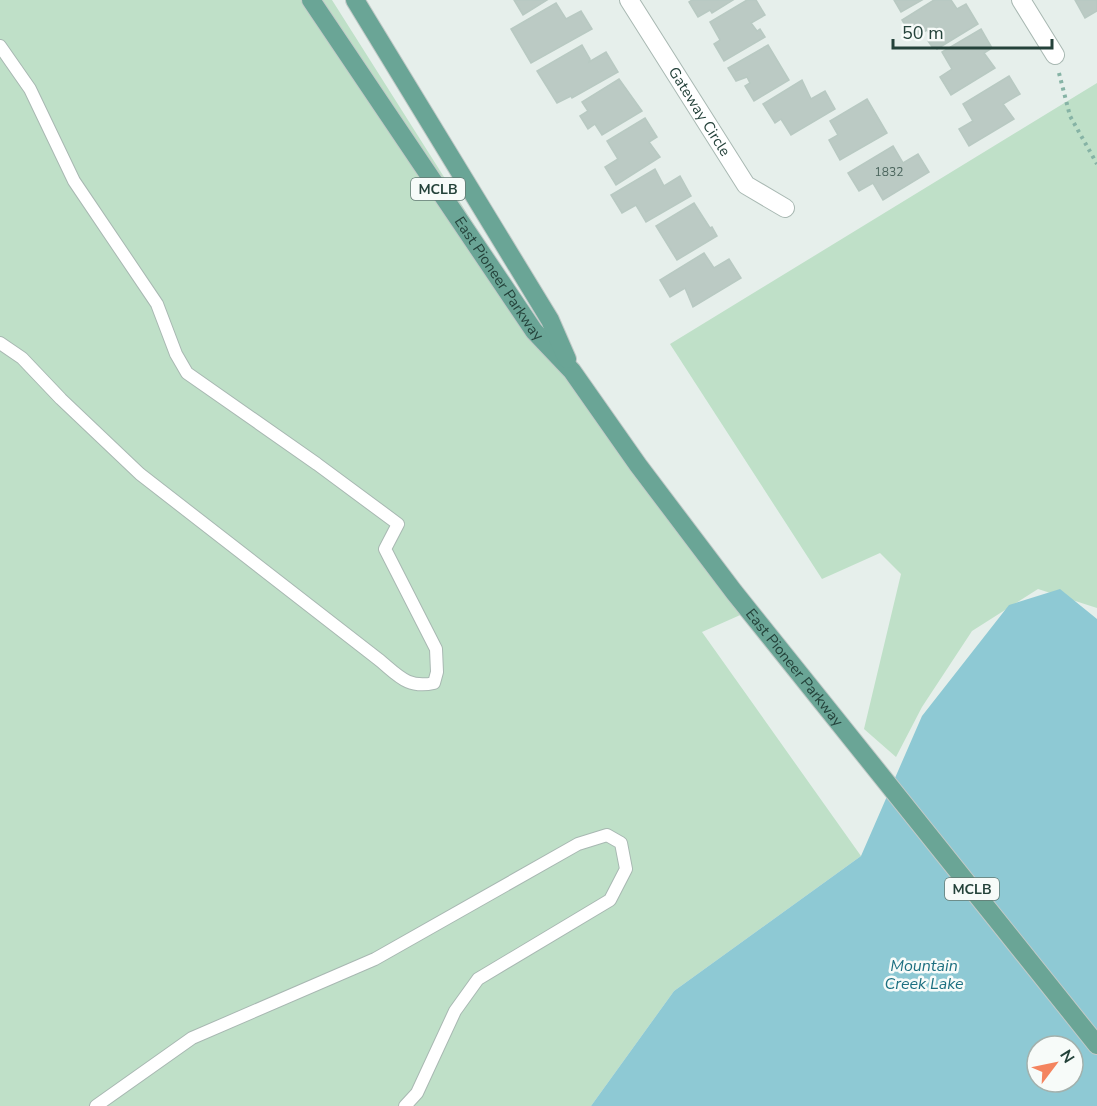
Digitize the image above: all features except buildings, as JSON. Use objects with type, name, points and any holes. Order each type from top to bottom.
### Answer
[{"type":"main road","name":"East Pioneer Parkway","points":[[311,0],[534,331],[572,371],[644,474],[734,592],[1097,1045]]},
{"type":"main road","name":"East Pioneer Parkway","points":[[355,0],[550,320],[572,371]]},
{"type":"street","name":"Gateway Circle","points":[[629,0],[746,185],[785,208]]},
{"type":"street","points":[[1021,0],[1055,55]]},
{"type":"lane","points":[[0,46],[30,89],[74,181],[157,304],[176,354],[187,373],[398,524],[385,549],[436,650],[437,672],[434,683],[422,686],[405,682],[140,474],[22,358],[0,343]]},
{"type":"lane","points":[[96,1106],[192,1038],[375,959],[578,844],[606,835],[621,843],[626,869],[610,900],[478,979],[455,1011],[417,1093],[405,1106]]},
{"type":"path","points":[[1055,55],[1070,116],[1097,164]]},
{"type":"green space","points":[[0,0],[332,0],[532,316],[747,612],[702,632],[861,856],[674,991],[591,1106],[0,1106]]},
{"type":"green space","points":[[1097,83],[1097,608],[1038,589],[972,631],[922,707],[896,757],[864,729],[901,574],[880,553],[822,579],[670,344]]},
{"type":"water","name":"Mountain Creek Lake","points":[[1060,589],[1097,619],[1097,1106],[591,1106],[674,991],[861,856],[922,716],[1009,605]]}]
